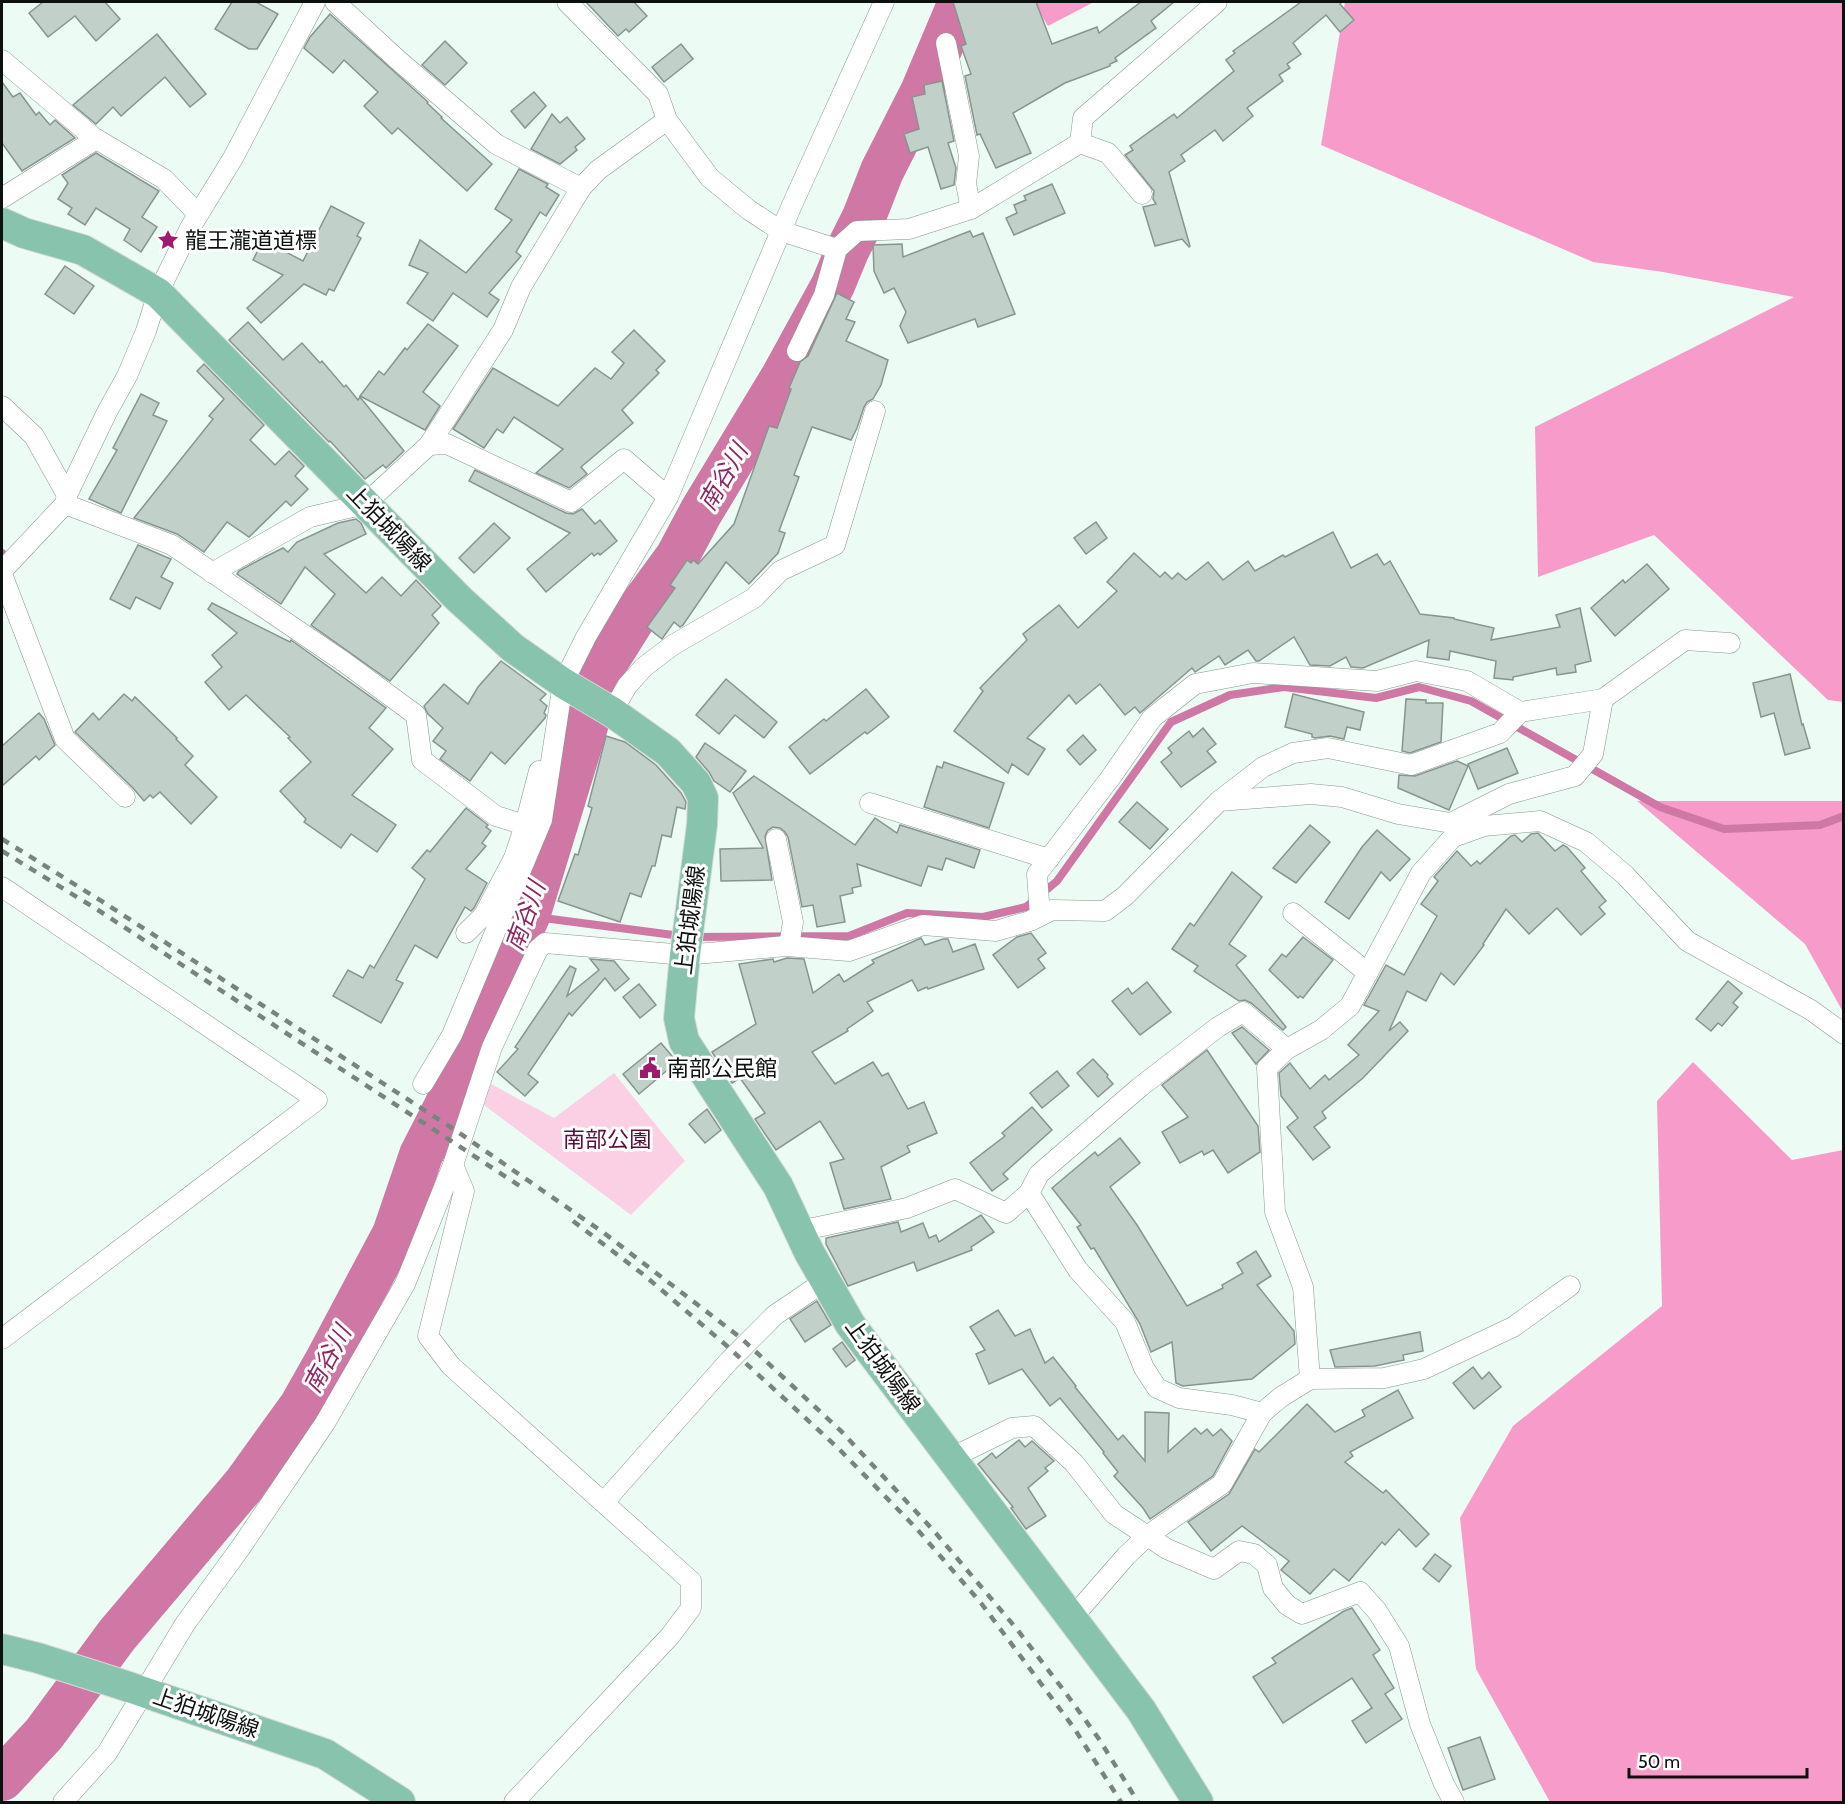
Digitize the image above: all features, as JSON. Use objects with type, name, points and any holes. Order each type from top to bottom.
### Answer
[{"type":"main road","name":"上狛城陽線","points":[[10,227],[83,250],[158,293],[459,599],[513,648],[565,685],[608,710],[668,753],[696,783],[703,798],[702,825],[679,1018],[684,1041],[778,1186],[825,1281],[850,1324],[1141,1710],[1198,1803]]},
{"type":"main road","name":"上狛城陽線","points":[[2,1649],[133,1688],[325,1754],[400,1803]]},
{"type":"street","points":[[125,797],[65,739],[2,573],[66,500],[107,412],[127,376],[146,331],[158,293],[190,228],[233,158],[315,2]]},
{"type":"street","points":[[335,2],[398,60],[496,144],[581,188]]},
{"type":"street","points":[[567,2],[658,94],[667,120],[710,178],[749,210],[781,231],[837,249]]},
{"type":"street","points":[[423,1084],[452,1035],[542,820],[565,685],[586,637],[668,498],[781,231],[884,2]]},
{"type":"street","points":[[1080,143],[1083,118],[1217,2]]},
{"type":"street","points":[[946,43],[969,156],[966,184],[971,209]]},
{"type":"street","points":[[2,60],[96,139],[164,179],[198,214]]},
{"type":"street","points":[[212,573],[310,516],[365,504],[429,445],[503,330],[521,287],[581,188],[598,170],[667,120]]},
{"type":"street","points":[[10,227],[2,199],[96,139]]},
{"type":"street","points":[[1080,143],[1108,153],[1142,194]]},
{"type":"street","points":[[797,351],[824,295],[837,249],[857,231],[909,229],[971,209],[1080,143]]},
{"type":"street","points":[[2,406],[33,436],[66,500],[172,545],[344,662],[416,715],[422,760],[496,816],[525,825]]},
{"type":"street","points":[[608,710],[644,667],[673,645],[754,598],[780,571],[835,545],[875,411]]},
{"type":"street","points":[[429,445],[447,444],[571,502],[624,459],[668,498]]},
{"type":"street","points":[[63,1803],[107,1753],[133,1688],[185,1624],[241,1547],[325,1423],[405,1284],[453,1165],[492,1047],[538,949],[544,944],[685,955],[789,946],[849,951],[923,925],[996,931],[1052,910],[1105,911],[1125,896],[1219,801],[1263,768],[1293,753],[1328,748],[1411,765],[1500,733],[1520,712],[1603,699],[1685,640],[1730,643]]},
{"type":"street","points":[[1040,916],[1037,874],[1111,777],[1152,718],[1195,684],[1253,673],[1377,681],[1416,671],[1467,681],[1520,712]]},
{"type":"street","points":[[1310,1379],[1303,1287],[1275,1212],[1267,1068],[1287,1049],[1321,1030],[1350,1006],[1421,873],[1463,825],[1509,794],[1575,776],[1593,754],[1603,699]]},
{"type":"street","points":[[466,933],[484,915],[514,858],[545,747],[558,719]]},
{"type":"street","points":[[1219,801],[1311,794],[1342,797],[1398,814],[1463,825],[1484,826],[1540,821],[1586,842],[1625,874],[1687,941],[1811,1010],[1844,1034]]},
{"type":"street","points":[[870,803],[1049,859]]},
{"type":"street","points":[[776,839],[793,922],[789,946]]},
{"type":"street","points":[[2,887],[317,1100],[2,1339]]},
{"type":"street","points":[[1293,913],[1368,973]]},
{"type":"street","points":[[799,1231],[907,1208],[954,1189],[1005,1213],[1029,1193],[1039,1174],[1132,1094],[1218,1027],[1243,1011],[1287,1049]]},
{"type":"street","points":[[453,1165],[464,1191],[428,1336],[452,1366],[691,1581],[691,1608],[670,1636],[514,1803]]},
{"type":"street","points":[[1029,1193],[1078,1270],[1125,1322],[1144,1368],[1157,1388],[1179,1398],[1232,1405],[1262,1413]]},
{"type":"street","points":[[604,1502],[729,1361],[775,1315],[825,1281]]},
{"type":"street","points":[[1072,1618],[1126,1556],[1147,1536],[1222,1484],[1262,1413],[1281,1396],[1310,1379],[1384,1378],[1424,1369],[1513,1328],[1570,1286]]},
{"type":"street","points":[[951,1458],[1012,1428],[1034,1426],[1074,1463],[1114,1514],[1167,1549],[1214,1569],[1239,1551],[1254,1554],[1267,1565],[1273,1588],[1280,1597],[1287,1605],[1302,1614],[1360,1592],[1377,1611],[1399,1646],[1420,1724],[1454,1803]]},
{"type":"green space","name":"南部公園","points":[[614,1073],[685,1161],[631,1215],[484,1105],[491,1084],[554,1118]]},
{"type":"shaded area","points":[[1033,2],[1094,2],[1048,26]]},
{"type":"shaded area","points":[[1345,2],[1843,2],[1843,702],[1828,700],[1654,535],[1538,577],[1535,427],[1794,297],[1663,272],[1593,262],[1321,145]]},
{"type":"shaded area","points":[[1637,801],[1843,801],[1843,1012],[1805,944]]},
{"type":"shaded area","points":[[1693,1062],[1792,1160],[1843,1150],[1843,1802],[1550,1802],[1476,1669],[1460,1518],[1513,1426],[1662,1306],[1657,1101]]},
{"type":"building","points":[[43,2],[105,2],[120,19],[96,41],[75,16],[48,37],[29,13]]},
{"type":"building","points":[[232,2],[256,2],[278,14],[257,49],[249,49],[215,29]]},
{"type":"building","points":[[586,2],[634,2],[647,16],[629,32],[626,29],[618,36]]},
{"type":"building","points":[[953,2],[1036,2],[1052,44],[1097,27],[1099,33],[1141,2],[1174,2],[1151,21],[1156,28],[1115,58],[1117,61],[1110,66],[1065,83],[1013,113],[1031,153],[996,168],[980,134],[977,135],[965,76],[971,74],[961,46],[966,44]]},
{"type":"building","points":[[1301,2],[1342,2],[1340,4],[1354,20],[1340,32],[1326,15],[1293,43],[1301,54],[1287,64],[1290,68],[1279,75],[1283,81],[1247,108],[1253,116],[1223,141],[1215,130],[1181,155],[1185,161],[1169,172],[1190,246],[1182,239],[1155,246],[1143,207],[1156,204],[1153,199],[1154,191],[1125,155],[1133,150],[1130,146],[1174,114],[1177,118],[1234,71],[1226,60],[1235,53],[1233,51]]},
{"type":"building","points":[[330,14],[428,102],[441,118],[492,164],[467,191],[398,128],[392,134],[364,106],[378,92],[344,60],[333,73],[304,48],[310,37]]},
{"type":"building","points":[[157,34],[206,94],[190,107],[165,77],[121,116],[113,107],[96,124],[73,105]]},
{"type":"building","points":[[445,41],[467,63],[445,85],[422,65]]},
{"type":"building","points":[[681,44],[693,59],[664,82],[652,67]]},
{"type":"building","points":[[942,81],[954,141],[948,143],[956,168],[954,185],[941,189],[928,147],[910,153],[904,134],[919,129],[912,97],[925,94],[924,85]]},
{"type":"building","points":[[2,82],[13,97],[20,93],[36,115],[39,112],[50,125],[55,120],[75,138],[22,171],[2,143]]},
{"type":"building","points":[[534,92],[546,106],[525,128],[511,111]]},
{"type":"building","points":[[552,114],[560,123],[567,117],[585,139],[575,147],[577,150],[560,164],[531,149]]},
{"type":"building","points":[[96,153],[159,191],[142,217],[157,227],[141,252],[124,240],[130,229],[96,208],[85,225],[68,214],[72,208],[58,199],[68,183],[62,175]]},
{"type":"building","points":[[519,169],[548,184],[546,187],[559,195],[546,216],[540,212],[516,252],[521,256],[489,293],[499,300],[487,317],[453,293],[433,321],[407,303],[428,273],[409,265],[420,240],[466,273],[512,220],[495,209]]},
{"type":"building","points":[[1052,184],[1065,213],[1014,235],[1006,218],[1017,213],[1014,205],[1026,200],[1024,196]]},
{"type":"building","points":[[331,206],[364,223],[357,236],[361,238],[334,291],[329,289],[326,295],[304,284],[261,323],[247,308],[283,275],[253,260],[263,240],[303,261]]},
{"type":"building","points":[[970,231],[973,237],[983,233],[1015,314],[978,327],[975,319],[908,343],[900,326],[906,312],[894,288],[884,293],[874,271],[873,245],[902,244],[903,257]]},
{"type":"building","points":[[65,266],[94,286],[74,314],[45,294]]},
{"type":"building","points":[[837,293],[854,302],[846,319],[855,322],[846,341],[888,360],[881,385],[873,399],[864,407],[851,440],[812,427],[794,475],[799,477],[779,531],[785,533],[778,553],[749,584],[726,562],[683,625],[680,627],[674,622],[662,639],[647,627],[675,588],[670,585],[687,560],[691,563],[693,560],[698,564],[734,524],[769,426],[777,428],[791,389],[789,388],[800,362],[808,356]]},
{"type":"building","points":[[248,322],[283,360],[302,343],[320,363],[322,361],[344,387],[346,385],[358,400],[360,397],[404,451],[386,468],[383,465],[365,479],[229,340]]},
{"type":"building","points":[[428,324],[458,346],[423,392],[440,406],[425,430],[360,396],[379,371],[384,375]]},
{"type":"building","points":[[634,330],[665,361],[656,370],[659,373],[622,410],[633,423],[581,467],[587,474],[569,488],[536,473],[563,449],[514,417],[503,433],[497,429],[484,448],[453,429],[493,368],[558,406],[595,368],[611,379],[624,363],[612,352]]},
{"type":"building","points":[[204,364],[264,425],[250,440],[275,465],[289,451],[304,466],[295,476],[308,489],[291,506],[286,501],[249,537],[227,522],[204,552],[177,534],[134,518],[213,419],[209,416],[224,399],[197,371]]},
{"type":"building","points":[[141,394],[159,403],[153,415],[167,421],[121,513],[89,499],[117,450],[113,448]]},
{"type":"building","points":[[475,470],[566,513],[573,514],[582,509],[595,524],[600,520],[617,541],[600,555],[598,553],[594,556],[592,553],[546,592],[527,569],[570,533],[469,481]]},
{"type":"building","points":[[356,519],[361,523],[366,534],[324,554],[366,593],[382,577],[401,596],[416,580],[441,606],[432,615],[439,623],[390,681],[311,625],[335,594],[305,567],[281,604],[237,574],[283,548],[288,552],[297,542],[338,523]]},
{"type":"building","points":[[1096,522],[1107,538],[1086,554],[1074,538]]},
{"type":"building","points":[[494,523],[510,538],[474,573],[459,558]]},
{"type":"building","points":[[1333,532],[1351,568],[1377,554],[1384,565],[1390,561],[1420,614],[1454,618],[1494,628],[1491,640],[1560,627],[1556,615],[1580,608],[1591,661],[1575,665],[1576,672],[1557,675],[1556,668],[1513,677],[1513,680],[1494,678],[1496,661],[1450,651],[1449,660],[1427,657],[1429,640],[1363,668],[1351,667],[1346,657],[1330,666],[1310,665],[1294,637],[1259,661],[1256,661],[1248,650],[1225,665],[1219,656],[1195,672],[1192,668],[1140,713],[1135,707],[1125,715],[1100,684],[1076,704],[1069,695],[1027,738],[1045,749],[1028,775],[1012,764],[1008,773],[954,731],[983,691],[980,688],[1027,640],[1023,634],[1059,605],[1078,628],[1117,591],[1107,582],[1134,553],[1160,577],[1165,572],[1172,579],[1178,573],[1186,580],[1208,562],[1223,580],[1248,561],[1255,571]]},
{"type":"building","points":[[138,545],[171,559],[161,577],[173,583],[160,609],[136,597],[130,609],[110,599]]},
{"type":"building","points":[[1647,564],[1669,589],[1615,636],[1591,608],[1623,580],[1625,583]]},
{"type":"building","points":[[212,603],[290,642],[291,640],[386,708],[369,728],[393,749],[352,795],[396,825],[377,852],[351,834],[341,848],[304,822],[306,819],[280,791],[311,762],[288,738],[290,737],[246,695],[229,710],[205,682],[222,667],[212,655],[237,633],[208,609]]},
{"type":"building","points":[[501,661],[546,694],[540,700],[547,706],[544,713],[546,715],[505,764],[491,752],[470,781],[440,759],[446,751],[433,741],[443,728],[428,714],[424,706],[444,684],[468,704],[478,687]]},
{"type":"building","points":[[1790,674],[1810,748],[1785,755],[1774,713],[1761,717],[1753,683]]},
{"type":"building","points":[[726,679],[777,722],[764,738],[735,715],[719,734],[696,715]]},
{"type":"building","points":[[866,689],[889,717],[867,734],[865,732],[810,774],[789,747]]},
{"type":"building","points":[[124,694],[132,701],[135,697],[177,738],[193,756],[185,765],[217,797],[191,824],[160,792],[153,798],[150,795],[144,801],[75,732],[93,713],[99,720]]},
{"type":"building","points":[[1293,694],[1364,712],[1360,730],[1347,727],[1344,739],[1330,736],[1315,738],[1312,734],[1285,727]]},
{"type":"building","points":[[1406,699],[1426,700],[1426,703],[1443,703],[1441,742],[1410,753],[1402,751]]},
{"type":"building","points":[[39,713],[55,745],[39,760],[36,756],[2,786],[2,746]]},
{"type":"building","points":[[1203,728],[1216,744],[1207,751],[1216,762],[1181,787],[1161,762],[1172,753],[1168,748],[1189,731],[1193,737]]},
{"type":"building","points":[[1083,735],[1096,750],[1080,765],[1067,750]]},
{"type":"building","points":[[606,736],[625,742],[656,765],[686,802],[685,809],[677,807],[671,837],[662,835],[655,866],[652,866],[641,897],[630,893],[620,922],[558,901],[575,854],[578,855],[592,808],[588,806]]},
{"type":"building","points":[[705,743],[746,771],[730,792],[714,781],[696,757]]},
{"type":"building","points":[[1507,748],[1518,773],[1478,789],[1468,764]]},
{"type":"building","points":[[1457,761],[1468,766],[1449,810],[1398,788],[1399,775],[1415,776]]},
{"type":"building","points":[[944,762],[1004,783],[989,828],[924,807],[937,766],[942,768]]},
{"type":"building","points":[[754,776],[855,845],[875,818],[897,833],[900,825],[980,850],[974,868],[946,858],[942,870],[928,866],[921,886],[857,864],[861,886],[852,888],[853,893],[840,896],[845,922],[817,927],[813,905],[802,907],[788,837],[780,828],[773,827],[765,836],[772,880],[721,881],[720,849],[763,848],[733,793]]},
{"type":"building","points":[[1137,802],[1168,829],[1150,849],[1119,822]]},
{"type":"building","points":[[466,808],[488,825],[486,827],[491,831],[482,843],[486,846],[466,869],[487,883],[474,908],[471,911],[465,907],[437,958],[415,945],[396,980],[403,983],[381,1023],[333,996],[348,970],[363,978],[370,965],[374,968],[425,879],[412,868],[427,850],[430,852]]},
{"type":"building","points":[[1310,825],[1330,842],[1296,883],[1273,868]]},
{"type":"building","points":[[1377,830],[1410,859],[1390,881],[1381,872],[1349,919],[1325,902],[1362,847]]},
{"type":"building","points":[[1538,833],[1555,851],[1563,845],[1567,847],[1585,868],[1581,871],[1606,901],[1599,907],[1605,914],[1581,935],[1557,908],[1529,934],[1506,909],[1484,945],[1454,985],[1441,973],[1426,1001],[1407,991],[1389,1031],[1400,1022],[1408,1031],[1363,1078],[1322,1112],[1326,1118],[1314,1127],[1330,1147],[1313,1160],[1287,1127],[1298,1118],[1281,1096],[1279,1073],[1290,1063],[1310,1089],[1325,1075],[1329,1080],[1359,1055],[1348,1045],[1379,1011],[1364,1005],[1386,965],[1404,975],[1437,916],[1421,904],[1438,881],[1434,877],[1457,851],[1471,866],[1477,861],[1480,864],[1511,836],[1515,835],[1522,842],[1531,834]]},
{"type":"building","points":[[1232,872],[1262,897],[1229,944],[1246,956],[1236,965],[1286,1027],[1283,1030],[1251,1003],[1245,1000],[1239,1001],[1194,971],[1198,966],[1172,949],[1190,923],[1194,926]]},
{"type":"building","points":[[1031,933],[1046,953],[1038,959],[1045,968],[1018,988],[993,955],[1017,937]]},
{"type":"building","points":[[1303,937],[1333,960],[1303,998],[1300,996],[1298,998],[1269,970],[1282,954],[1286,957]]},
{"type":"building","points":[[921,938],[925,945],[948,939],[953,952],[975,944],[984,969],[918,991],[912,980],[867,1002],[873,1011],[847,1029],[848,1031],[812,1052],[835,1084],[873,1062],[882,1076],[888,1073],[908,1109],[924,1102],[937,1133],[907,1146],[910,1152],[881,1167],[891,1199],[844,1209],[830,1163],[844,1159],[820,1121],[776,1150],[755,1119],[765,1113],[740,1078],[732,1083],[712,1052],[756,1024],[739,964],[773,959],[774,962],[787,958],[804,959],[813,993],[839,974],[844,982],[874,963],[872,960]]},
{"type":"building","points":[[590,959],[614,961],[629,979],[615,991],[605,978],[572,1016],[569,1013],[528,1074],[538,1082],[525,1096],[497,1072],[518,1049],[515,1047],[570,966],[576,969],[567,996],[599,970]]},
{"type":"building","points":[[1728,981],[1742,993],[1733,1003],[1738,1007],[1722,1026],[1718,1023],[1711,1031],[1696,1019]]},
{"type":"building","points":[[1147,982],[1171,1012],[1140,1035],[1112,1001],[1128,988],[1132,994]]},
{"type":"building","points":[[639,984],[656,1005],[640,1018],[623,997]]},
{"type":"building","points":[[1242,1027],[1269,1050],[1256,1064],[1232,1033]]},
{"type":"building","name":"南部公民館","points":[[661,1043],[677,1062],[639,1094],[623,1074]]},
{"type":"building","points":[[1207,1050],[1258,1126],[1260,1152],[1228,1173],[1213,1150],[1204,1155],[1202,1151],[1180,1163],[1162,1132],[1188,1117],[1162,1085]]},
{"type":"building","points":[[1093,1059],[1113,1084],[1098,1097],[1077,1073]]},
{"type":"building","points":[[1057,1071],[1069,1086],[1042,1108],[1030,1093]]},
{"type":"building","points":[[1032,1107],[1052,1130],[1003,1174],[1008,1179],[992,1191],[970,1163],[1005,1136],[1002,1133]]},
{"type":"building","points":[[707,1109],[721,1130],[705,1143],[689,1124]]},
{"type":"building","points":[[1120,1138],[1140,1163],[1110,1187],[1137,1225],[1187,1306],[1223,1288],[1222,1285],[1243,1273],[1237,1263],[1256,1251],[1271,1276],[1257,1285],[1294,1331],[1295,1344],[1252,1379],[1183,1386],[1176,1383],[1172,1342],[1151,1352],[1140,1324],[1094,1248],[1091,1249],[1077,1227],[1081,1225],[1052,1188],[1095,1152],[1098,1156]]},
{"type":"building","points":[[981,1215],[994,1232],[971,1247],[972,1250],[917,1271],[914,1262],[848,1286],[826,1244],[826,1238],[898,1222],[901,1232],[923,1223],[929,1238],[936,1235],[939,1242]]},
{"type":"building","points":[[817,1301],[831,1325],[805,1342],[790,1319]]},
{"type":"building","points":[[998,1310],[1015,1336],[1030,1329],[1045,1363],[1053,1357],[1118,1440],[1123,1435],[1145,1461],[1145,1412],[1169,1413],[1168,1452],[1195,1428],[1201,1434],[1207,1429],[1213,1436],[1221,1429],[1232,1441],[1213,1476],[1150,1519],[1114,1476],[1118,1472],[1060,1398],[1050,1406],[1022,1369],[989,1384],[976,1354],[985,1350],[970,1327]]},
{"type":"building","points":[[1420,1332],[1423,1351],[1403,1355],[1404,1360],[1375,1366],[1335,1367],[1330,1350]]},
{"type":"building","points":[[842,1342],[855,1360],[846,1367],[833,1349]]},
{"type":"building","points":[[1473,1367],[1482,1379],[1489,1372],[1501,1387],[1474,1409],[1453,1383]]},
{"type":"building","points":[[1398,1390],[1413,1418],[1350,1452],[1353,1456],[1345,1462],[1383,1493],[1386,1490],[1429,1534],[1416,1547],[1399,1529],[1385,1545],[1382,1542],[1349,1581],[1334,1569],[1310,1594],[1281,1570],[1289,1561],[1242,1526],[1211,1551],[1188,1522],[1229,1494],[1255,1449],[1259,1452],[1307,1404],[1335,1432],[1365,1416],[1362,1410]]},
{"type":"building","points":[[1019,1440],[1025,1447],[1032,1441],[1054,1461],[1045,1468],[1048,1471],[1028,1488],[1046,1516],[1026,1529],[1011,1508],[1013,1507],[978,1464],[992,1453],[996,1458]]},
{"type":"building","points":[[1435,1554],[1451,1566],[1439,1582],[1423,1569]]},
{"type":"building","points":[[1352,1608],[1380,1650],[1373,1655],[1394,1688],[1385,1694],[1402,1719],[1366,1743],[1352,1721],[1372,1708],[1352,1678],[1283,1723],[1253,1677],[1276,1663],[1272,1658]]},
{"type":"building","points":[[1480,1737],[1495,1779],[1463,1790],[1448,1748]]},
{"type":"waterway","name":"南谷川","points":[[2,1779],[44,1734],[117,1635],[244,1485],[301,1406],[327,1360],[394,1234],[421,1155],[446,1106],[485,1010],[528,916],[605,664],[644,602],[677,557],[701,512],[782,378],[833,285],[882,171],[922,92],[960,2]]},
{"type":"waterway","points":[[693,937],[849,936],[907,913],[983,917],[1026,907],[1057,881],[1171,722],[1230,695],[1284,687],[1376,698],[1419,687],[1471,701],[1660,807],[1724,829],[1820,825],[1844,816]]},
{"type":"waterway","points":[[528,916],[681,936]]},
{"type":"railway","points":[[2,839],[455,1130],[604,1233],[741,1338],[841,1431],[934,1531],[1016,1628],[1065,1692],[1099,1739],[1138,1802]]},
{"type":"railway","points":[[2,851],[98,910],[523,1188]]},
{"type":"railway","points":[[573,1221],[644,1275],[727,1346],[838,1448],[916,1528],[981,1603],[1074,1728],[1121,1802]]},
{"type":"place","name":"龍王瀧道道標","points":[[168,240]]},
{"type":"place","name":"南部公民館","points":[[650,1068]]}]
